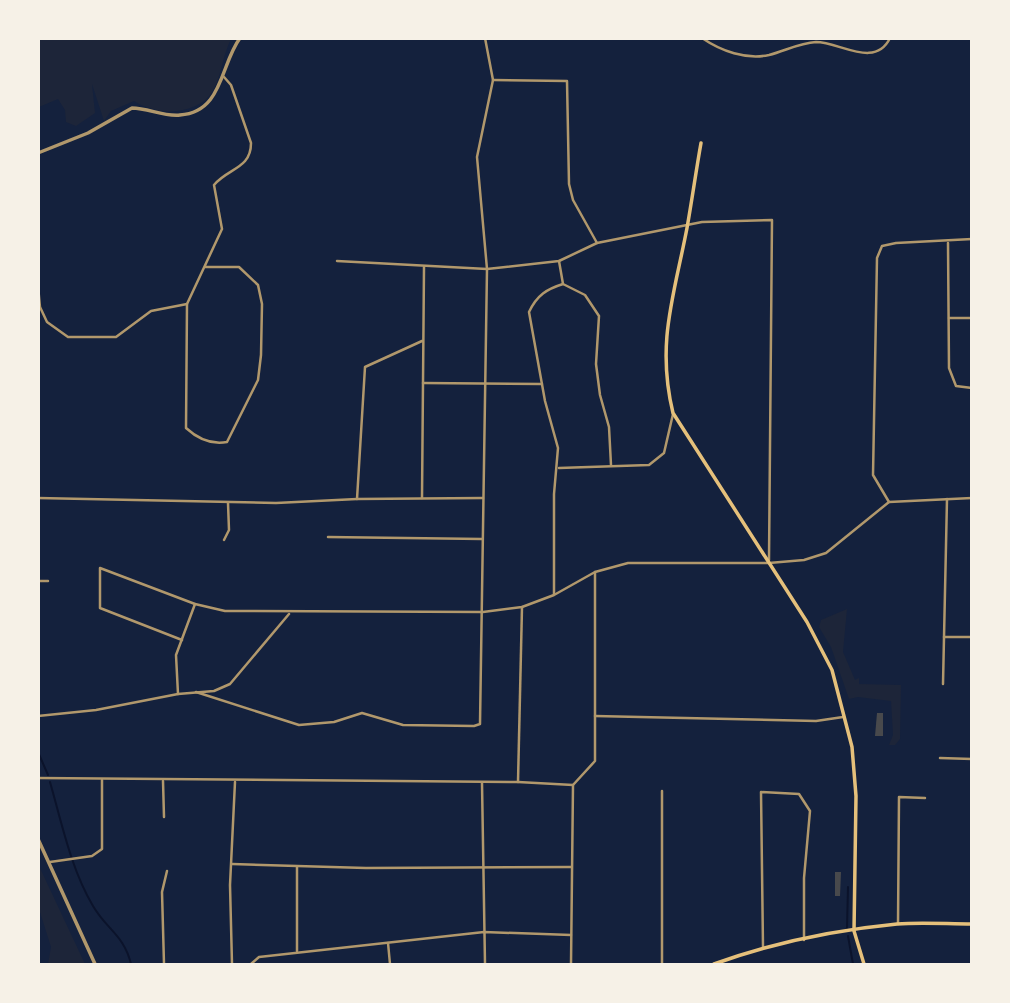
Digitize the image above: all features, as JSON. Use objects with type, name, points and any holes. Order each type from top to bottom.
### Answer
[{"type":"main road","points":[[701,143],[687,227],[665,330],[666,379],[673,413],[827,657],[846,717],[856,796],[854,931],[864,964]]},
{"type":"main road","points":[[714,964],[763,947],[898,924],[971,924]]},
{"type":"street","points":[[38,152],[88,133],[132,108],[182,116],[195,111],[212,99],[240,38]]},
{"type":"street","points":[[195,692],[299,725],[334,722],[362,713],[403,725],[480,724],[487,269],[477,157],[493,80],[485,38]]},
{"type":"street","points":[[702,38],[742,56],[767,55],[812,42],[826,42],[860,54],[877,51],[890,38]]},
{"type":"street","points":[[205,267],[239,267],[258,285],[262,304],[258,380],[228,442],[218,444],[197,438],[186,428],[187,304],[222,229],[214,185],[247,162],[251,153],[236,98],[224,77]]},
{"type":"street","points":[[493,80],[567,81],[569,184],[573,200],[597,243]]},
{"type":"street","points":[[337,261],[487,269],[559,261],[597,243],[702,222],[772,220],[769,564]]},
{"type":"street","points":[[889,502],[873,475],[877,258],[882,246],[896,243],[948,243],[971,239]]},
{"type":"street","points":[[948,243],[949,368],[956,386],[971,388]]},
{"type":"street","points":[[559,261],[564,284]]},
{"type":"street","points":[[422,499],[425,267]]},
{"type":"street","points":[[564,284],[585,295],[599,316],[596,364],[600,395],[609,427],[611,464]]},
{"type":"street","points":[[554,595],[554,494],[559,468],[558,448],[530,328],[529,312],[535,300],[543,293],[564,284]]},
{"type":"street","points":[[38,286],[40,307],[47,322],[68,337],[116,337],[151,312],[187,304]]},
{"type":"street","points":[[949,318],[971,318]]},
{"type":"street","points":[[357,499],[365,367],[422,341]]},
{"type":"street","points":[[423,383],[543,384]]},
{"type":"street","points":[[559,468],[611,464],[649,465],[658,460],[667,445],[673,413]]},
{"type":"street","points":[[38,498],[228,502],[483,498]]},
{"type":"street","points":[[182,640],[100,608],[100,568],[195,604],[225,611],[483,612],[522,607],[554,595],[595,572],[628,563],[769,564],[804,560],[826,553],[889,502],[971,498]]},
{"type":"street","points":[[943,684],[947,499]]},
{"type":"street","points":[[224,540],[229,530],[228,502]]},
{"type":"street","points":[[328,537],[484,539]]},
{"type":"street","points":[[572,964],[573,785],[595,761],[595,572]]},
{"type":"street","points":[[38,581],[48,581]]},
{"type":"street","points":[[178,694],[176,655],[195,604]]},
{"type":"street","points":[[518,782],[522,607]]},
{"type":"street","points":[[38,716],[96,710],[178,694],[214,691],[230,684],[290,613]]},
{"type":"street","points":[[944,637],[971,637]]},
{"type":"street","points":[[595,716],[817,721],[846,717]]},
{"type":"street","points":[[940,758],[971,759]]},
{"type":"street","points":[[38,778],[234,782],[518,782],[573,785]]},
{"type":"street","points":[[50,862],[92,856],[102,849],[102,780]]},
{"type":"street","points":[[163,781],[164,817]]},
{"type":"street","points":[[232,964],[234,782]]},
{"type":"street","points":[[482,783],[481,859],[485,867],[485,964]]},
{"type":"street","points":[[662,791],[662,964]]},
{"type":"street","points":[[763,947],[761,792],[799,794],[810,811],[804,878],[804,940]]},
{"type":"street","points":[[898,924],[899,797],[925,798]]},
{"type":"street","points":[[38,839],[95,964]]},
{"type":"street","points":[[232,864],[297,867],[571,867]]},
{"type":"street","points":[[297,867],[297,951]]},
{"type":"street","points":[[164,964],[162,892],[167,871]]},
{"type":"street","points":[[251,964],[259,957],[297,951],[484,932],[571,935]]},
{"type":"street","points":[[388,943],[390,964]]},
{"type":"shaded area","points":[[39,39],[231,39],[216,85],[203,101],[192,107],[172,111],[154,109],[134,101],[111,111],[104,121],[92,84],[95,113],[76,126],[66,122],[65,110],[58,99],[39,107]]},
{"type":"shaded area","points":[[847,609],[843,652],[855,680],[859,678],[859,684],[901,685],[900,739],[895,745],[889,745],[893,735],[891,701],[858,697],[849,699],[831,647],[819,627],[821,620]]},
{"type":"shaded area","points":[[39,866],[85,964],[48,964],[51,947],[39,909]]},
{"type":"building","points":[[877,713],[883,713],[883,736],[875,736]]},
{"type":"building","points":[[835,872],[841,872],[840,896],[835,896]]},
{"type":"waterway","points":[[38,752],[48,775]]},
{"type":"waterway","points":[[50,782],[68,846],[85,892],[98,914],[120,939],[131,964]]},
{"type":"waterway","points":[[847,928],[848,887]]},
{"type":"waterway","points":[[848,936],[853,964]]}]
